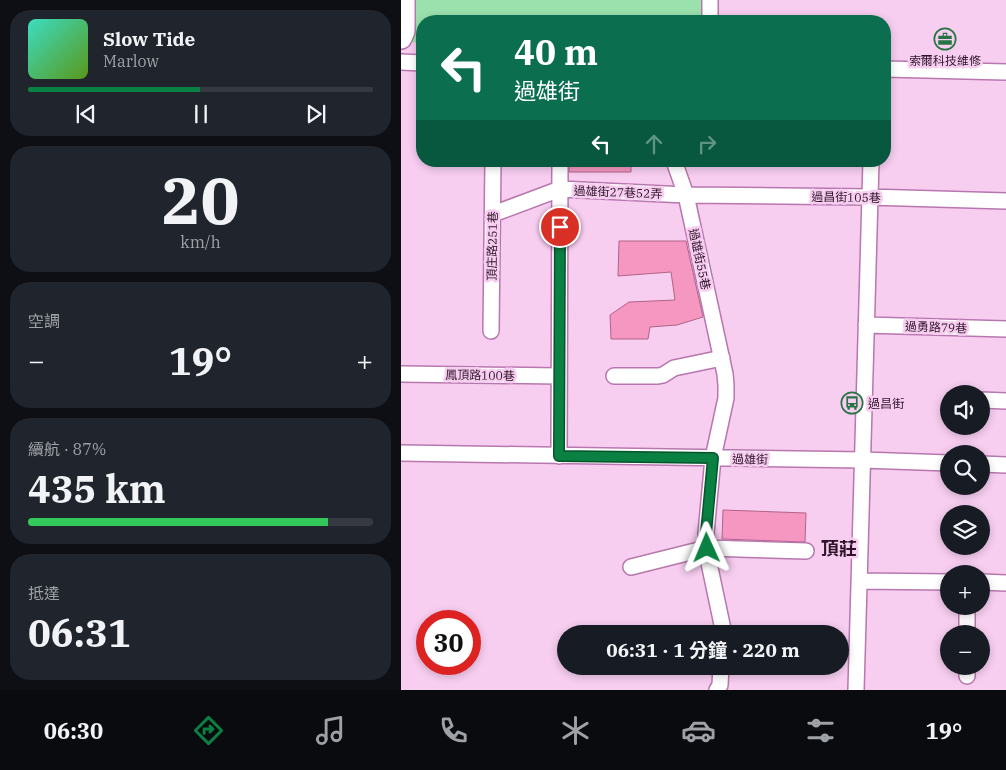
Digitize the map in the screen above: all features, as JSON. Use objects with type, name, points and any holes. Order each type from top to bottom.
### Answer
[{"type":"main road","points":[[401,38],[404,30],[404,0]]},
{"type":"street","points":[[710,0],[710,15]]},
{"type":"street","points":[[401,62],[416,63]]},
{"type":"street","points":[[891,69],[1006,72]]},
{"type":"street","name":"頂庄路251巷","points":[[491,331],[493,167]]},
{"type":"street","points":[[559,456],[560,167]]},
{"type":"street","name":"過雄街55巷","points":[[676,167],[687,195],[722,358],[726,386],[726,398],[713,458],[706,533],[709,563],[722,625]]},
{"type":"street","points":[[856,690],[871,167]]},
{"type":"street","name":"過雄街27巷52弄","points":[[493,214],[560,189],[687,195]]},
{"type":"street","name":"過昌街105巷","points":[[687,195],[1006,201]]},
{"type":"street","name":"過勇路79巷","points":[[866,325],[1006,329]]},
{"type":"street","points":[[614,376],[658,376],[674,368],[722,358]]},
{"type":"street","name":"鳳頂路100巷","points":[[401,374],[559,376]]},
{"type":"street","points":[[990,400],[1006,401]]},
{"type":"street","name":"過雄街","points":[[401,454],[940,463]]},
{"type":"street","points":[[990,464],[1006,464]]},
{"type":"street","points":[[631,567],[707,548],[806,551]]},
{"type":"street","points":[[859,581],[940,582]]},
{"type":"street","points":[[990,582],[1006,583]]},
{"type":"street","points":[[717,690],[720,685],[721,675]]},
{"type":"green space","points":[[414,0],[708,0],[708,15],[416,15],[416,43],[412,41]]},
{"type":"building","points":[[569,167],[631,167],[631,172],[569,172]]},
{"type":"building","points":[[619,241],[686,241],[703,317],[677,325],[650,327],[648,339],[611,339],[610,315],[629,302],[675,300],[671,272],[618,276]]},
{"type":"building","points":[[723,510],[806,513],[805,542],[722,539]]},
{"type":"place","name":"索爾科技維修","points":[[945,39]]},
{"type":"place","name":"過昌街","points":[[852,403]]},
{"type":"district","name":"頂莊","points":[[839,548]]},
{"type":"route","points":[[560,227],[559,456],[713,458],[706,533],[707,548]]}]
